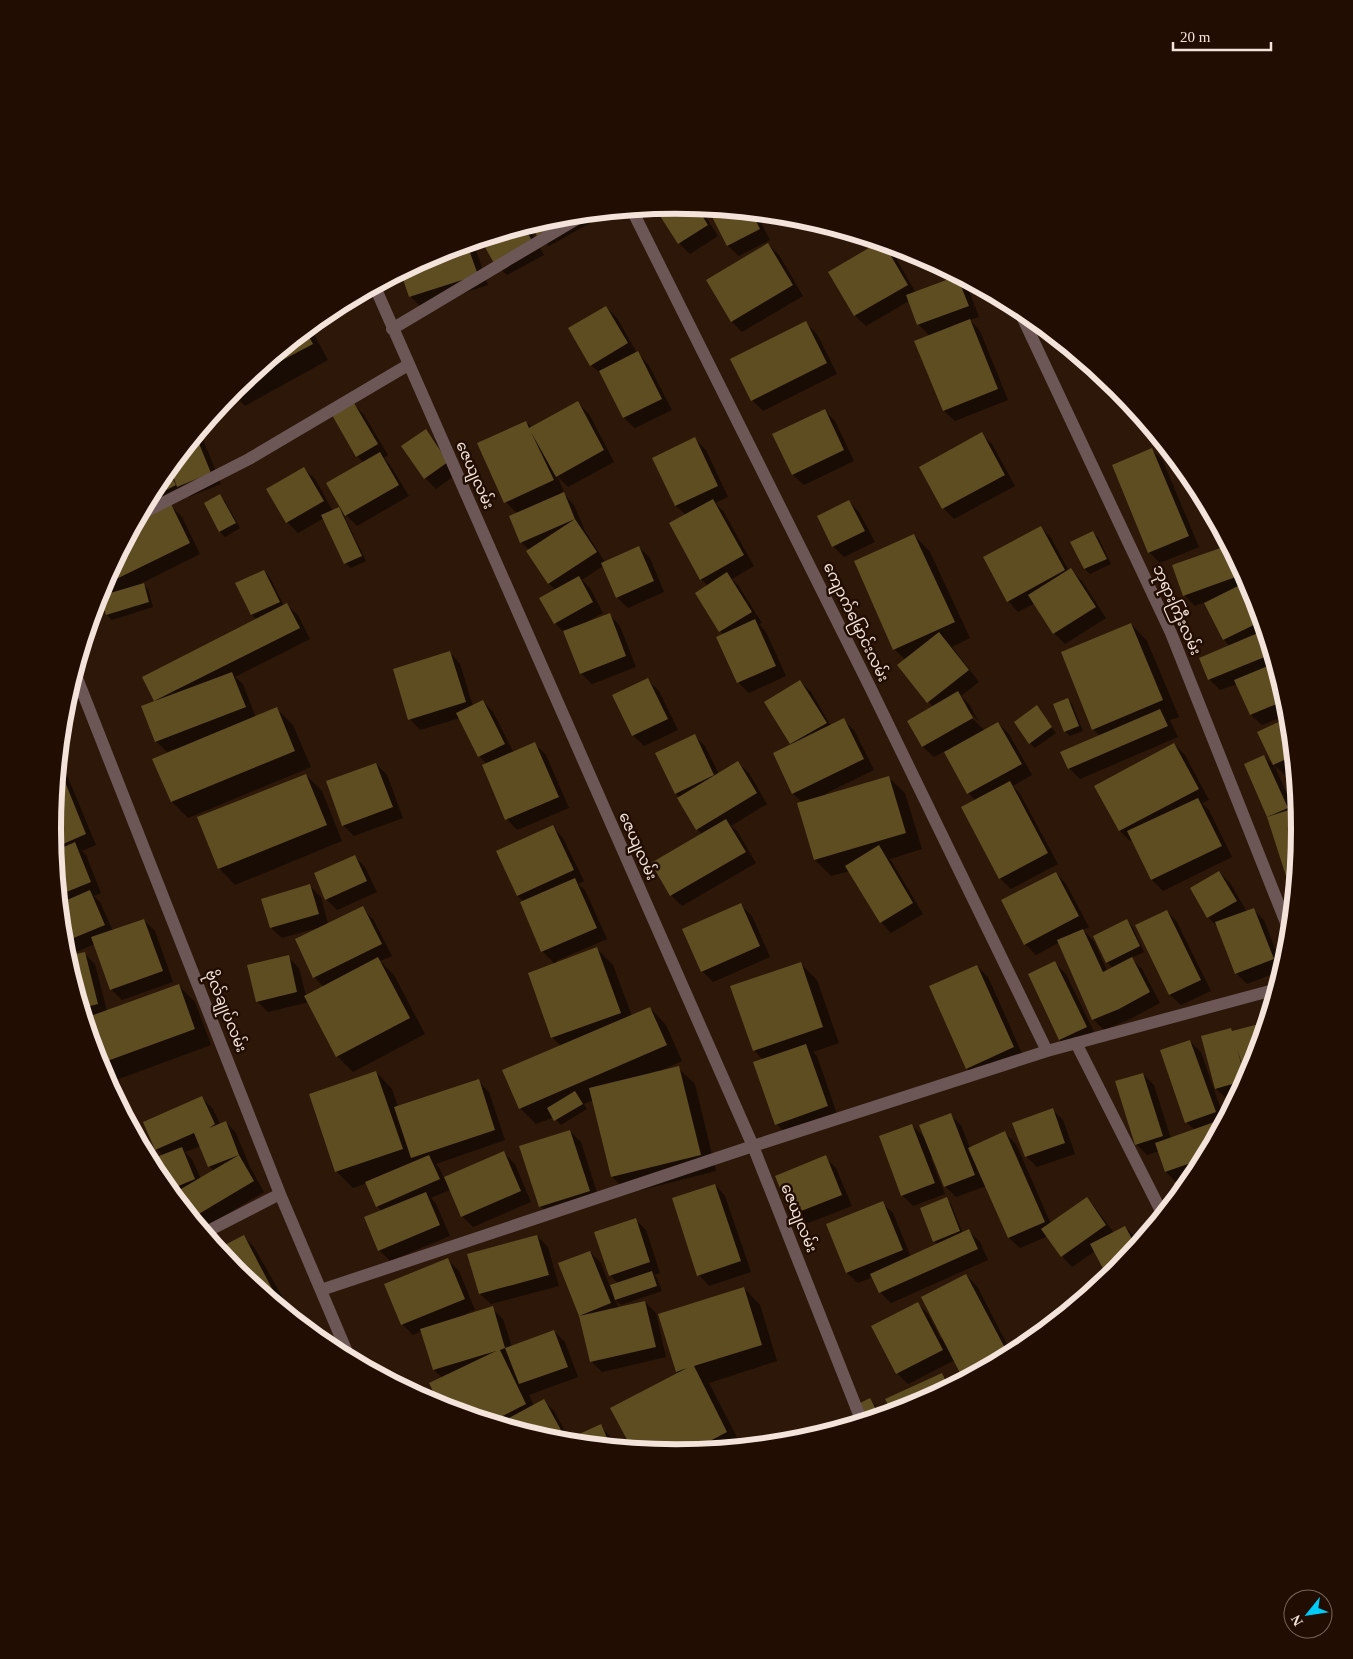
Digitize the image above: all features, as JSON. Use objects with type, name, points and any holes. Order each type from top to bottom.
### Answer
[{"type":"street","name":"ကျောက်မြောင်းလမ်း","points":[[635,216],[869,685],[1047,1051]]},
{"type":"street","points":[[392,329],[568,224]]},
{"type":"street","name":"ဇေယျလမ်း","points":[[377,293],[753,1146],[860,1416]]},
{"type":"street","name":"ဘုရားကြီးလမ်း","points":[[1025,323],[1171,634],[1285,919]]},
{"type":"street","points":[[153,508],[249,459],[408,366]]},
{"type":"street","name":"ဗိုလ်ချုပ်လမ်း","points":[[79,683],[280,1194],[345,1347]]},
{"type":"street","points":[[321,1290],[753,1146],[1047,1051],[1270,991]]},
{"type":"street","points":[[1076,1043],[1160,1210]]},
{"type":"street","points":[[210,1230],[280,1194]]},
{"type":"building","points":[[659,215],[702,215],[708,225],[678,244]]},
{"type":"building","points":[[711,216],[755,220],[760,229],[727,246]]},
{"type":"building","points":[[555,226],[537,236],[534,231]]},
{"type":"building","points":[[527,233],[534,244],[495,265],[484,245]]},
{"type":"building","points":[[768,243],[793,285],[731,322],[706,280]]},
{"type":"building","points":[[872,246],[889,253],[908,285],[854,316],[828,272]]},
{"type":"building","points":[[469,251],[478,275],[409,297],[403,279]]},
{"type":"building","points":[[950,279],[960,284],[969,306],[917,325],[906,295]]},
{"type":"building","points":[[606,306],[628,343],[590,366],[568,328]]},
{"type":"building","points":[[970,319],[998,389],[943,411],[914,341]]},
{"type":"building","points":[[806,321],[827,363],[751,401],[730,359]]},
{"type":"building","points":[[309,336],[313,344],[273,365]]},
{"type":"building","points":[[638,351],[662,399],[623,418],[599,371]]},
{"type":"building","points":[[578,401],[604,450],[556,477],[531,432],[554,480],[504,503],[477,443],[526,421],[529,428]]},
{"type":"building","points":[[354,403],[378,444],[356,457],[332,415]]},
{"type":"building","points":[[825,409],[844,450],[792,475],[772,434]]},
{"type":"building","points":[[426,429],[448,462],[424,479],[401,446]]},
{"type":"building","points":[[982,432],[1005,475],[942,509],[919,467]]},
{"type":"building","points":[[695,437],[718,486],[675,506],[652,458]]},
{"type":"building","points":[[199,442],[211,473],[177,487],[173,476]]},
{"type":"building","points":[[1152,448],[1189,536],[1148,553],[1112,465]]},
{"type":"building","points":[[380,452],[399,485],[345,516],[326,483]]},
{"type":"building","points":[[304,467],[324,501],[286,523],[266,489]]},
{"type":"building","points":[[172,478],[176,485],[163,492]]},
{"type":"building","points":[[564,492],[575,519],[520,543],[509,516]]},
{"type":"building","points":[[220,494],[236,523],[219,532],[204,503]]},
{"type":"building","points":[[713,499],[744,555],[700,580],[669,523]]},
{"type":"building","points":[[849,500],[865,531],[832,547],[817,516]]},
{"type":"building","points":[[171,504],[190,543],[114,580],[125,557],[148,515]]},
{"type":"building","points":[[339,507],[362,556],[344,564],[321,515]]},
{"type":"building","points":[[575,519],[597,552],[548,584],[526,551]]},
{"type":"building","points":[[1041,526],[1065,570],[1007,602],[983,557]]},
{"type":"building","points":[[1093,531],[1107,559],[1084,569],[1070,542]]},
{"type":"building","points":[[914,534],[955,622],[893,650],[854,561]]},
{"type":"building","points":[[639,546],[654,581],[616,598],[601,563]]},
{"type":"building","points":[[1223,547],[1237,577],[1183,596],[1172,565]]},
{"type":"building","points":[[1071,568],[1096,607],[1053,634],[1028,595]]},
{"type":"building","points":[[264,570],[280,602],[251,615],[235,583]]},
{"type":"building","points":[[727,572],[752,612],[719,632],[695,593]]},
{"type":"building","points":[[579,576],[593,602],[554,624],[539,598]]},
{"type":"building","points":[[144,583],[149,602],[106,615],[103,607],[108,594]]},
{"type":"building","points":[[1241,585],[1256,624],[1223,640],[1204,603]]},
{"type":"building","points":[[287,603],[300,628],[154,701],[142,677]]},
{"type":"building","points":[[610,613],[626,656],[580,674],[563,631]]},
{"type":"building","points":[[755,619],[776,666],[737,683],[716,637]]},
{"type":"building","points":[[1131,623],[1163,700],[1092,730],[1061,652]]},
{"type":"building","points":[[939,632],[969,670],[927,703],[897,665]]},
{"type":"building","points":[[1259,632],[1267,656],[1208,680],[1199,658]]},
{"type":"building","points":[[450,651],[466,702],[408,720],[393,669]]},
{"type":"building","points":[[1270,665],[1279,703],[1250,715],[1234,680]]},
{"type":"building","points":[[232,672],[246,707],[155,742],[141,706]]},
{"type":"building","points":[[648,678],[668,719],[632,736],[612,695]]},
{"type":"building","points":[[800,680],[827,723],[790,744],[764,702]]},
{"type":"building","points":[[958,691],[973,718],[922,747],[907,721]]},
{"type":"building","points":[[1068,698],[1079,726],[1064,732],[1053,704]]},
{"type":"building","points":[[483,700],[505,744],[478,757],[456,713]]},
{"type":"building","points":[[1037,705],[1052,727],[1029,744],[1014,722]]},
{"type":"building","points":[[277,707],[295,751],[171,802],[152,759]]},
{"type":"building","points":[[1160,709],[1168,726],[1068,769],[1060,752]]},
{"type":"building","points":[[844,718],[864,759],[792,794],[773,753]]},
{"type":"building","points":[[1282,720],[1287,759],[1273,765],[1257,732]]},
{"type":"building","points":[[998,722],[1022,764],[967,794],[944,752]]},
{"type":"building","points":[[695,734],[714,775],[675,794],[655,753]]},
{"type":"building","points":[[535,742],[559,797],[505,820],[482,765]]},
{"type":"building","points":[[1174,743],[1199,789],[1119,831],[1094,786]]},
{"type":"building","points":[[1264,755],[1288,808],[1267,817],[1244,764]]},
{"type":"building","points":[[738,761],[757,793],[696,830],[677,798]]},
{"type":"building","points":[[376,763],[393,807],[342,826],[326,781]]},
{"type":"building","points":[[306,774],[327,825],[218,869],[197,817]]},
{"type":"building","points":[[889,776],[906,833],[814,860],[797,803]]},
{"type":"building","points":[[64,779],[86,834],[62,845]]},
{"type":"building","points":[[1010,781],[1048,853],[999,879],[961,807]]},
{"type":"building","points":[[1198,798],[1222,846],[1151,880],[1127,831]]},
{"type":"building","points":[[1291,809],[1290,870],[1290,875],[1286,876],[1267,817]]},
{"type":"building","points":[[726,819],[746,852],[670,896],[651,863]]},
{"type":"building","points":[[553,825],[574,870],[517,896],[496,851]]},
{"type":"building","points":[[75,842],[91,882],[65,892],[62,848]]},
{"type":"building","points":[[879,845],[913,903],[880,923],[845,866]]},
{"type":"building","points":[[355,855],[367,881],[325,900],[314,873]]},
{"type":"building","points":[[1219,871],[1237,901],[1207,918],[1190,888]]},
{"type":"building","points":[[1056,872],[1079,916],[1024,945],[1001,900]]},
{"type":"building","points":[[575,878],[597,928],[541,952],[520,902]]},
{"type":"building","points":[[310,884],[319,914],[270,928],[261,899]]},
{"type":"building","points":[[90,890],[105,925],[71,939],[66,900]]},
{"type":"building","points":[[741,903],[760,946],[701,972],[682,929]]},
{"type":"building","points":[[363,906],[382,944],[313,978],[295,939]]},
{"type":"building","points":[[1254,908],[1274,959],[1235,974],[1215,922]]},
{"type":"building","points":[[1167,910],[1201,980],[1169,995],[1135,925]]},
{"type":"building","points":[[144,919],[163,971],[110,990],[91,937]]},
{"type":"building","points":[[1127,919],[1140,946],[1106,963],[1093,936]]},
{"type":"building","points":[[1083,929],[1103,972],[1132,957],[1150,992],[1119,1009],[1092,1020],[1057,940]]},
{"type":"building","points":[[597,947],[621,1013],[551,1038],[528,973]]},
{"type":"building","points":[[85,952],[98,1004],[88,1007],[74,954]]},
{"type":"building","points":[[289,955],[297,992],[256,1002],[247,965]]},
{"type":"building","points":[[378,957],[410,1018],[336,1057],[304,996]]},
{"type":"building","points":[[1055,961],[1087,1027],[1059,1040],[1028,974]]},
{"type":"building","points":[[801,962],[823,1027],[753,1051],[730,986]]},
{"type":"building","points":[[977,965],[1014,1047],[966,1069],[929,986]]},
{"type":"building","points":[[179,984],[195,1029],[107,1061],[91,1016]]},
{"type":"building","points":[[650,1007],[667,1045],[519,1109],[502,1070]]},
{"type":"building","points":[[1260,1024],[1244,1067],[1237,1049],[1243,1069],[1237,1083],[1215,1089],[1201,1036],[1231,1028],[1232,1031]]},
{"type":"building","points":[[1190,1040],[1216,1112],[1185,1123],[1160,1050]]},
{"type":"building","points":[[806,1044],[828,1106],[775,1125],[753,1062]]},
{"type":"building","points":[[679,1066],[701,1155],[611,1177],[589,1088]]},
{"type":"building","points":[[376,1071],[403,1149],[335,1172],[309,1094]]},
{"type":"building","points":[[1143,1073],[1163,1136],[1135,1145],[1115,1081]]},
{"type":"building","points":[[479,1079],[495,1130],[411,1158],[394,1107]]},
{"type":"building","points":[[575,1091],[583,1104],[554,1121],[547,1108]]},
{"type":"building","points":[[202,1096],[215,1124],[209,1128],[226,1121],[239,1155],[208,1167],[194,1133],[155,1150],[143,1122]]},
{"type":"building","points":[[1053,1108],[1065,1143],[1025,1157],[1012,1123]]},
{"type":"building","points":[[951,1113],[975,1175],[944,1187],[919,1125]]},
{"type":"building","points":[[1218,1121],[1194,1162],[1165,1172],[1155,1143]]},
{"type":"building","points":[[912,1124],[935,1183],[901,1196],[879,1136]]},
{"type":"building","points":[[570,1130],[590,1191],[539,1207],[519,1146]]},
{"type":"building","points":[[1005,1131],[1045,1222],[1008,1238],[968,1148]]},
{"type":"building","points":[[182,1147],[195,1179],[176,1187],[156,1157]]},
{"type":"building","points":[[504,1151],[521,1191],[461,1217],[444,1177]]},
{"type":"building","points":[[239,1155],[254,1181],[197,1215],[178,1190]]},
{"type":"building","points":[[429,1155],[440,1179],[376,1207],[365,1182]]},
{"type":"building","points":[[826,1155],[842,1195],[791,1215],[775,1176]]},
{"type":"building","points":[[1184,1177],[1177,1187],[1174,1183]]},
{"type":"building","points":[[715,1184],[741,1261],[697,1276],[672,1198]]},
{"type":"building","points":[[426,1192],[440,1225],[378,1251],[364,1217]]},
{"type":"building","points":[[947,1197],[960,1231],[933,1242],[920,1208]]},
{"type":"building","points":[[1087,1197],[1106,1225],[1061,1257],[1041,1229]]},
{"type":"building","points":[[883,1201],[903,1250],[846,1273],[826,1224]]},
{"type":"building","points":[[636,1218],[650,1262],[609,1276],[594,1232]]},
{"type":"building","points":[[1125,1226],[1133,1241],[1105,1272],[1090,1244]]},
{"type":"building","points":[[969,1229],[978,1249],[879,1293],[870,1274]]},
{"type":"building","points":[[244,1235],[276,1297],[241,1265],[224,1246]]},
{"type":"building","points":[[537,1235],[549,1275],[479,1294],[467,1254]]},
{"type":"building","points":[[590,1251],[611,1303],[579,1316],[558,1263]]},
{"type":"building","points":[[448,1258],[465,1299],[401,1325],[384,1284]]},
{"type":"building","points":[[652,1271],[657,1286],[615,1300],[610,1285]]},
{"type":"building","points":[[966,1274],[1005,1349],[960,1373],[921,1297]]},
{"type":"building","points":[[744,1287],[762,1345],[694,1366],[727,1432],[705,1444],[676,1445],[628,1442],[610,1408],[687,1368],[676,1372],[658,1314]]},
{"type":"building","points":[[645,1301],[656,1347],[590,1362],[579,1316]]},
{"type":"building","points":[[918,1302],[943,1350],[896,1374],[871,1326]]},
{"type":"building","points":[[493,1306],[505,1348],[500,1350],[526,1404],[498,1418],[435,1395],[429,1383],[496,1351],[433,1370],[420,1329]]},
{"type":"building","points":[[554,1330],[568,1367],[519,1384],[505,1348]]},
{"type":"building","points":[[942,1373],[946,1382],[889,1407],[885,1399]]},
{"type":"building","points":[[870,1398],[877,1411],[861,1416],[856,1405]]},
{"type":"building","points":[[544,1399],[561,1430],[556,1433],[505,1420]]},
{"type":"building","points":[[601,1424],[608,1440],[596,1439],[575,1436]]}]
